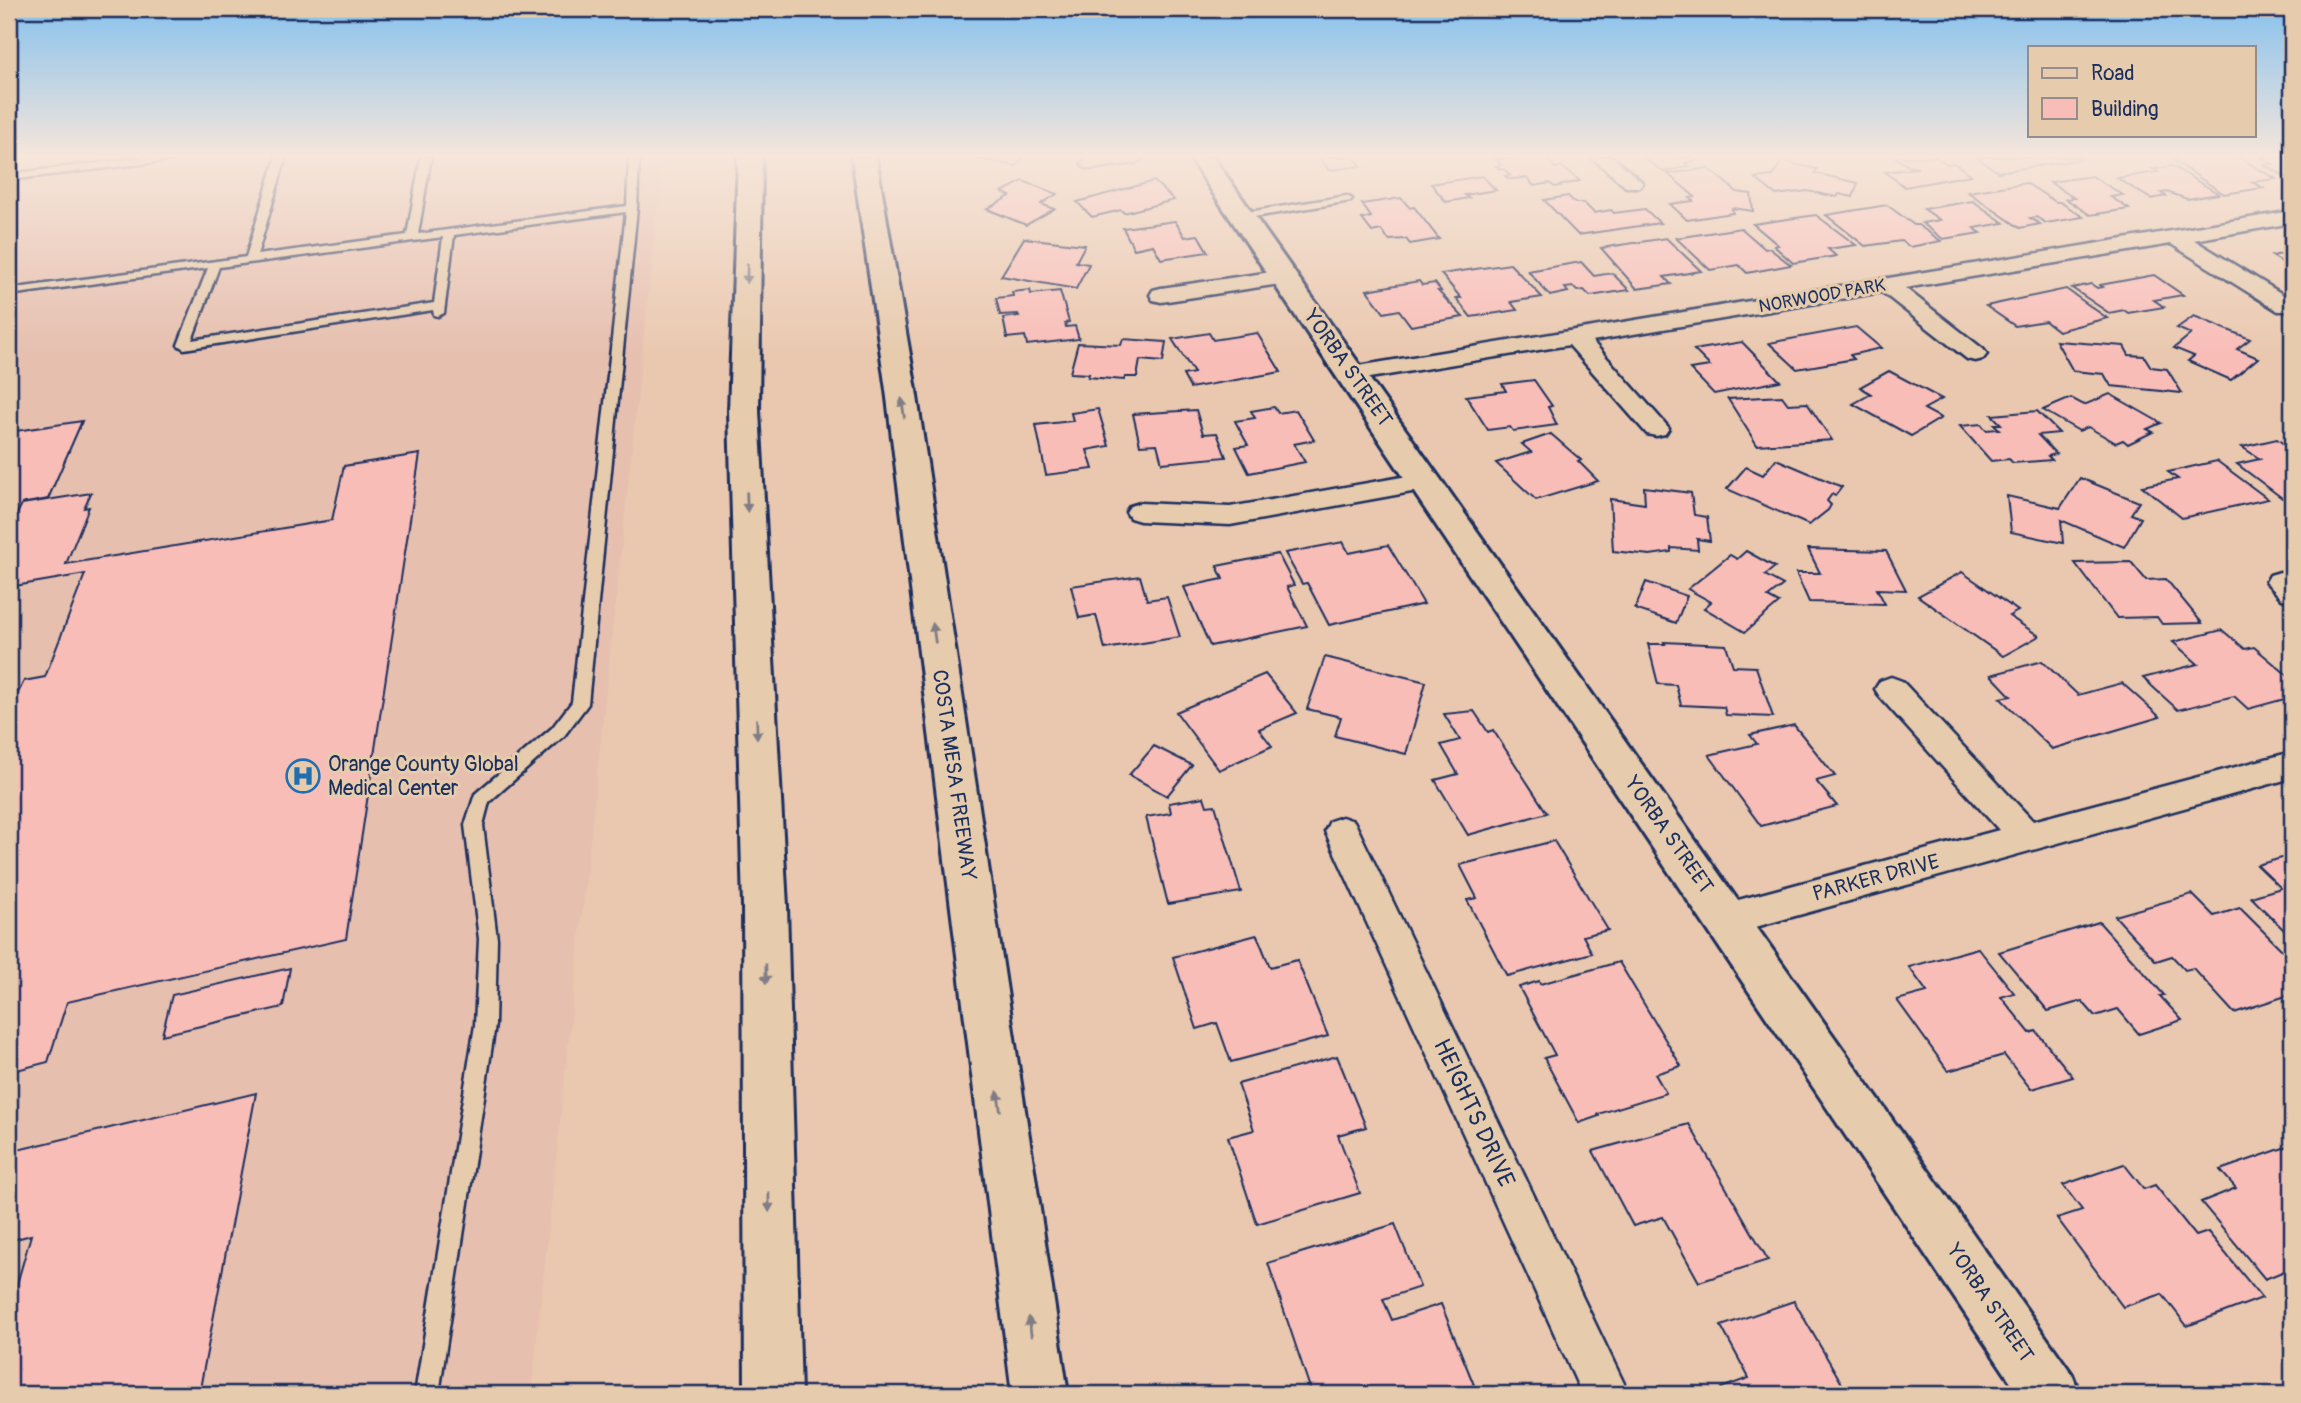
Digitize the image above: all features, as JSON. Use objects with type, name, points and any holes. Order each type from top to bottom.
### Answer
[{"type":"main road","points":[[748,222],[744,411],[765,906],[773,1394]]},
{"type":"main road","name":"COSTA MESA FREEWAY","points":[[874,222],[901,390],[1040,1394]]},
{"type":"main road","name":"YORBA STREET","points":[[1247,222],[2052,1394]]},
{"type":"street","name":"NORWOOD PARK","points":[[1352,374],[2260,222]]},
{"type":"street","points":[[2175,237],[2286,306]]},
{"type":"street","points":[[1161,295],[1285,277]]},
{"type":"street","points":[[1887,285],[1975,354]]},
{"type":"street","points":[[1576,338],[1656,428]]},
{"type":"street","points":[[1140,512],[1230,516],[1425,482]]},
{"type":"street","points":[[2292,579],[2280,582],[2292,592]]},
{"type":"street","points":[[1891,689],[2026,837]]},
{"type":"street","name":"PARKER DRIVE","points":[[1727,919],[2292,765]]},
{"type":"street","name":"HEIGHTS DRIVE","points":[[1342,831],[1606,1394]]},
{"type":"lane","points":[[250,260],[261,222]]},
{"type":"lane","points":[[412,238],[415,222]]},
{"type":"lane","points":[[9,292],[526,222]]},
{"type":"lane","points":[[427,1394],[485,1025],[488,939],[474,825],[481,800],[558,732],[580,704],[630,222]]},
{"type":"lane","points":[[215,264],[184,345],[439,310],[449,233]]},
{"type":"shaded area","name":"Orange County Global Medical Center","points":[[9,222],[656,222],[531,1394],[9,1394]]},
{"type":"building","points":[[1176,222],[1185,237],[1198,235],[1208,252],[1161,259],[1153,245],[1134,249],[1123,228]]},
{"type":"building","points":[[1365,222],[1426,222],[1439,239],[1410,244],[1406,239],[1389,240],[1381,230],[1372,232]]},
{"type":"building","points":[[1566,222],[1660,223],[1578,235]]},
{"type":"building","points":[[1826,222],[1856,245],[1828,249],[1836,256],[1793,263],[1774,246],[1778,245],[1753,224]]},
{"type":"building","points":[[1835,222],[1911,222],[1941,241],[1910,247],[1901,241],[1865,246]]},
{"type":"building","points":[[2012,222],[2040,224],[2020,228]]},
{"type":"building","points":[[1922,223],[2004,223],[1974,228],[1981,233],[1943,239]]},
{"type":"building","points":[[1741,228],[1765,249],[1769,248],[1791,265],[1747,273],[1739,265],[1710,270],[1676,238]]},
{"type":"building","points":[[1024,238],[1085,245],[1076,262],[1089,264],[1076,289],[1001,276]]},
{"type":"building","points":[[1666,238],[1701,271],[1664,277],[1671,284],[1637,289],[1601,248]]},
{"type":"building","points":[[2292,252],[2292,268],[2272,256]]},
{"type":"building","points":[[1581,262],[1594,276],[1612,273],[1629,290],[1590,296],[1584,290],[1577,291],[1573,287],[1565,288],[1568,292],[1550,296],[1528,271]]},
{"type":"building","points":[[1510,264],[1542,297],[1511,302],[1517,310],[1471,317],[1456,298],[1461,298],[1441,274]]},
{"type":"building","points":[[2154,275],[2183,295],[2154,300],[2164,307],[2109,313],[2072,288],[2091,284],[2097,288],[2103,287],[2100,285]]},
{"type":"building","points":[[1419,281],[1422,285],[1435,283],[1441,291],[1438,291],[1463,317],[1411,326],[1399,310],[1384,313],[1367,290]]},
{"type":"building","points":[[2066,289],[2107,318],[2058,331],[2045,321],[2015,326],[1986,306]]},
{"type":"building","points":[[1030,290],[1031,294],[1060,291],[1069,322],[1065,323],[1066,327],[1075,326],[1079,339],[1027,345],[1025,336],[1007,338],[1003,318],[1019,316],[1000,315],[996,298],[1013,296],[1012,292]]},
{"type":"building","points":[[2194,316],[2250,339],[2237,349],[2258,358],[2231,380],[2188,361],[2194,356],[2174,348],[2191,334],[2177,328]]},
{"type":"building","points":[[1856,327],[1881,348],[1850,355],[1854,359],[1797,369],[1769,343]]},
{"type":"building","points":[[1209,333],[1213,340],[1257,333],[1281,372],[1190,388],[1183,375],[1194,373],[1172,339]]},
{"type":"building","points":[[1123,339],[1166,342],[1163,362],[1140,360],[1137,377],[1125,377],[1124,380],[1070,373],[1078,343],[1121,345]]},
{"type":"building","points":[[2056,341],[2124,346],[2129,355],[2144,356],[2151,367],[2167,369],[2182,393],[2111,386],[2104,374],[2073,371]]},
{"type":"building","points":[[1742,342],[1780,381],[1714,394],[1690,369],[1710,366],[1694,350]]},
{"type":"building","points":[[1889,371],[1942,399],[1924,409],[1941,418],[1911,436],[1853,404],[1871,394],[1860,387]]},
{"type":"building","points":[[1534,380],[1552,406],[1548,407],[1557,425],[1513,431],[1510,427],[1488,430],[1466,396],[1506,391],[1502,384]]},
{"type":"building","points":[[2110,394],[2161,423],[2147,429],[2153,432],[2128,444],[2123,440],[2116,443],[2088,427],[2079,431],[2043,410],[2071,398],[2084,405]]},
{"type":"building","points":[[1782,396],[1788,404],[1807,403],[1832,440],[1757,445],[1728,399]]},
{"type":"building","points":[[1274,407],[1278,413],[1296,410],[1314,440],[1294,444],[1305,462],[1249,473],[1236,447],[1248,445],[1235,421],[1255,418],[1251,411]]},
{"type":"building","points":[[1098,409],[1109,446],[1087,450],[1093,469],[1046,475],[1036,425],[1073,421],[1071,413]]},
{"type":"building","points":[[1196,410],[1203,434],[1217,433],[1226,457],[1162,463],[1157,444],[1140,445],[1133,414]]},
{"type":"building","points":[[2037,411],[2059,433],[2038,435],[2056,454],[2048,456],[2052,460],[2013,463],[2009,459],[1991,461],[1960,426],[1981,424],[1986,430],[1999,429],[1994,424],[2001,424],[1992,415]]},
{"type":"building","points":[[82,421],[48,499],[22,504],[13,522],[9,523],[9,432]]},
{"type":"building","points":[[1551,434],[1581,460],[1578,461],[1598,481],[1536,500],[1496,463],[1531,452],[1522,444]]},
{"type":"building","points":[[2277,439],[2292,450],[2292,495],[2282,498],[2237,464],[2260,459],[2242,447]]},
{"type":"building","points":[[420,454],[346,939],[67,1002],[48,1062],[9,1072],[9,711],[24,681],[45,677],[85,574],[9,587],[9,523],[13,522],[22,504],[91,493],[84,508],[89,507],[66,564],[332,520],[344,466]]},
{"type":"building","points":[[1776,459],[1842,487],[1827,501],[1831,505],[1828,510],[1809,525],[1727,489],[1746,467],[1763,475]]},
{"type":"building","points":[[2217,461],[2268,499],[2182,518],[2142,486],[2178,479],[2168,472]]},
{"type":"building","points":[[2080,478],[2139,502],[2131,514],[2141,518],[2124,547],[2061,520],[2063,543],[2011,532],[2007,496],[2060,508]]},
{"type":"building","points":[[1644,487],[1691,493],[1694,515],[1707,517],[1710,541],[1697,539],[1698,550],[1671,548],[1671,552],[1650,555],[1613,551],[1610,499],[1645,504]]},
{"type":"building","points":[[1343,542],[1349,553],[1388,545],[1424,604],[1329,625],[1307,583],[1302,584],[1285,553]]},
{"type":"building","points":[[1808,549],[1886,551],[1906,590],[1877,589],[1885,604],[1809,602],[1796,573],[1820,573]]},
{"type":"building","points":[[1746,551],[1775,567],[1765,575],[1783,585],[1768,597],[1779,603],[1745,632],[1704,608],[1711,602],[1688,589],[1730,555],[1737,559]]},
{"type":"building","points":[[1278,554],[1294,585],[1287,587],[1307,626],[1210,646],[1184,587],[1223,579],[1217,566]]},
{"type":"building","points":[[2131,562],[2146,580],[2166,579],[2202,623],[2162,624],[2157,617],[2117,618],[2075,563]]},
{"type":"building","points":[[1962,572],[2018,611],[2009,616],[2039,636],[2003,656],[1918,596]]},
{"type":"building","points":[[1140,576],[1147,600],[1167,597],[1180,637],[1105,649],[1096,615],[1079,618],[1071,586]]},
{"type":"building","points":[[1646,582],[1687,596],[1676,623],[1635,609]]},
{"type":"building","points":[[2222,630],[2245,649],[2254,647],[2292,679],[2292,697],[2248,709],[2234,696],[2178,710],[2143,678],[2198,664],[2173,642]]},
{"type":"building","points":[[1664,642],[1726,645],[1733,666],[1756,667],[1773,717],[1726,715],[1724,707],[1681,705],[1676,685],[1658,684],[1648,644],[1665,644]]},
{"type":"building","points":[[1325,657],[1426,682],[1406,754],[1335,736],[1341,717],[1307,709]]},
{"type":"building","points":[[2042,661],[2078,695],[2122,683],[2160,717],[2052,749],[2000,698],[2011,696],[1991,675]]},
{"type":"building","points":[[1265,674],[1297,713],[1259,729],[1272,746],[1219,770],[1176,712]]},
{"type":"building","points":[[1474,711],[1488,732],[1493,730],[1547,813],[1468,835],[1435,780],[1458,774],[1441,745],[1460,740],[1444,714]]},
{"type":"building","points":[[1794,725],[1835,776],[1816,781],[1837,806],[1761,826],[1709,755],[1757,744],[1750,735]]},
{"type":"building","points":[[1154,746],[1192,765],[1167,796],[1129,775]]},
{"type":"building","points":[[1204,797],[1207,806],[1215,805],[1241,892],[1168,904],[1146,817],[1171,813],[1169,803]]},
{"type":"building","points":[[1554,841],[1608,930],[1583,936],[1592,953],[1507,976],[1467,900],[1477,898],[1460,865]]},
{"type":"building","points":[[2292,855],[2292,938],[2251,897],[2281,888],[2257,865]]},
{"type":"building","points":[[2192,894],[2214,916],[2240,908],[2292,960],[2292,994],[2234,1013],[2193,968],[2185,970],[2172,956],[2156,961],[2115,916]]},
{"type":"building","points":[[2099,922],[2164,995],[2160,996],[2182,1020],[2139,1034],[2118,1009],[2095,1016],[2082,1001],[2048,1011],[1999,952]]},
{"type":"building","points":[[1257,935],[1270,967],[1297,960],[1328,1036],[1231,1062],[1217,1023],[1197,1029],[1173,957]]},
{"type":"building","points":[[1978,948],[2014,993],[2001,997],[2030,1033],[2036,1031],[2073,1077],[2031,1089],[2004,1055],[1948,1071],[1897,1000],[1927,992],[1909,967]]},
{"type":"building","points":[[1619,962],[1681,1066],[1655,1074],[1666,1093],[1598,1114],[1599,1116],[1579,1123],[1544,1058],[1555,1055],[1519,987],[1539,981],[1540,984]]},
{"type":"building","points":[[290,968],[283,1007],[162,1035],[172,995]]},
{"type":"building","points":[[1337,1056],[1366,1127],[1338,1135],[1360,1193],[1257,1224],[1228,1137],[1254,1130],[1238,1084]]},
{"type":"building","points":[[256,1093],[199,1394],[9,1394],[9,1312],[31,1235],[9,1241],[9,1152]]},
{"type":"building","points":[[1689,1124],[1768,1260],[1699,1282],[1663,1217],[1633,1226],[1593,1151]]},
{"type":"building","points":[[2292,1145],[2292,1268],[2265,1279],[2201,1202],[2236,1188],[2220,1170]]},
{"type":"building","points":[[2124,1164],[2144,1189],[2155,1185],[2196,1236],[2208,1232],[2262,1298],[2187,1326],[2162,1294],[2123,1307],[2057,1218],[2082,1210],[2063,1185]]},
{"type":"building","points":[[1395,1224],[1420,1287],[1383,1299],[1392,1320],[1441,1304],[1474,1385],[1447,1394],[1312,1394],[1268,1263]]},
{"type":"building","points":[[1794,1301],[1848,1394],[1725,1394],[1721,1388],[1749,1378],[1721,1326]]},
{"type":"place","name":"Orange County Global Medical Center","points":[[303,776]]}]
